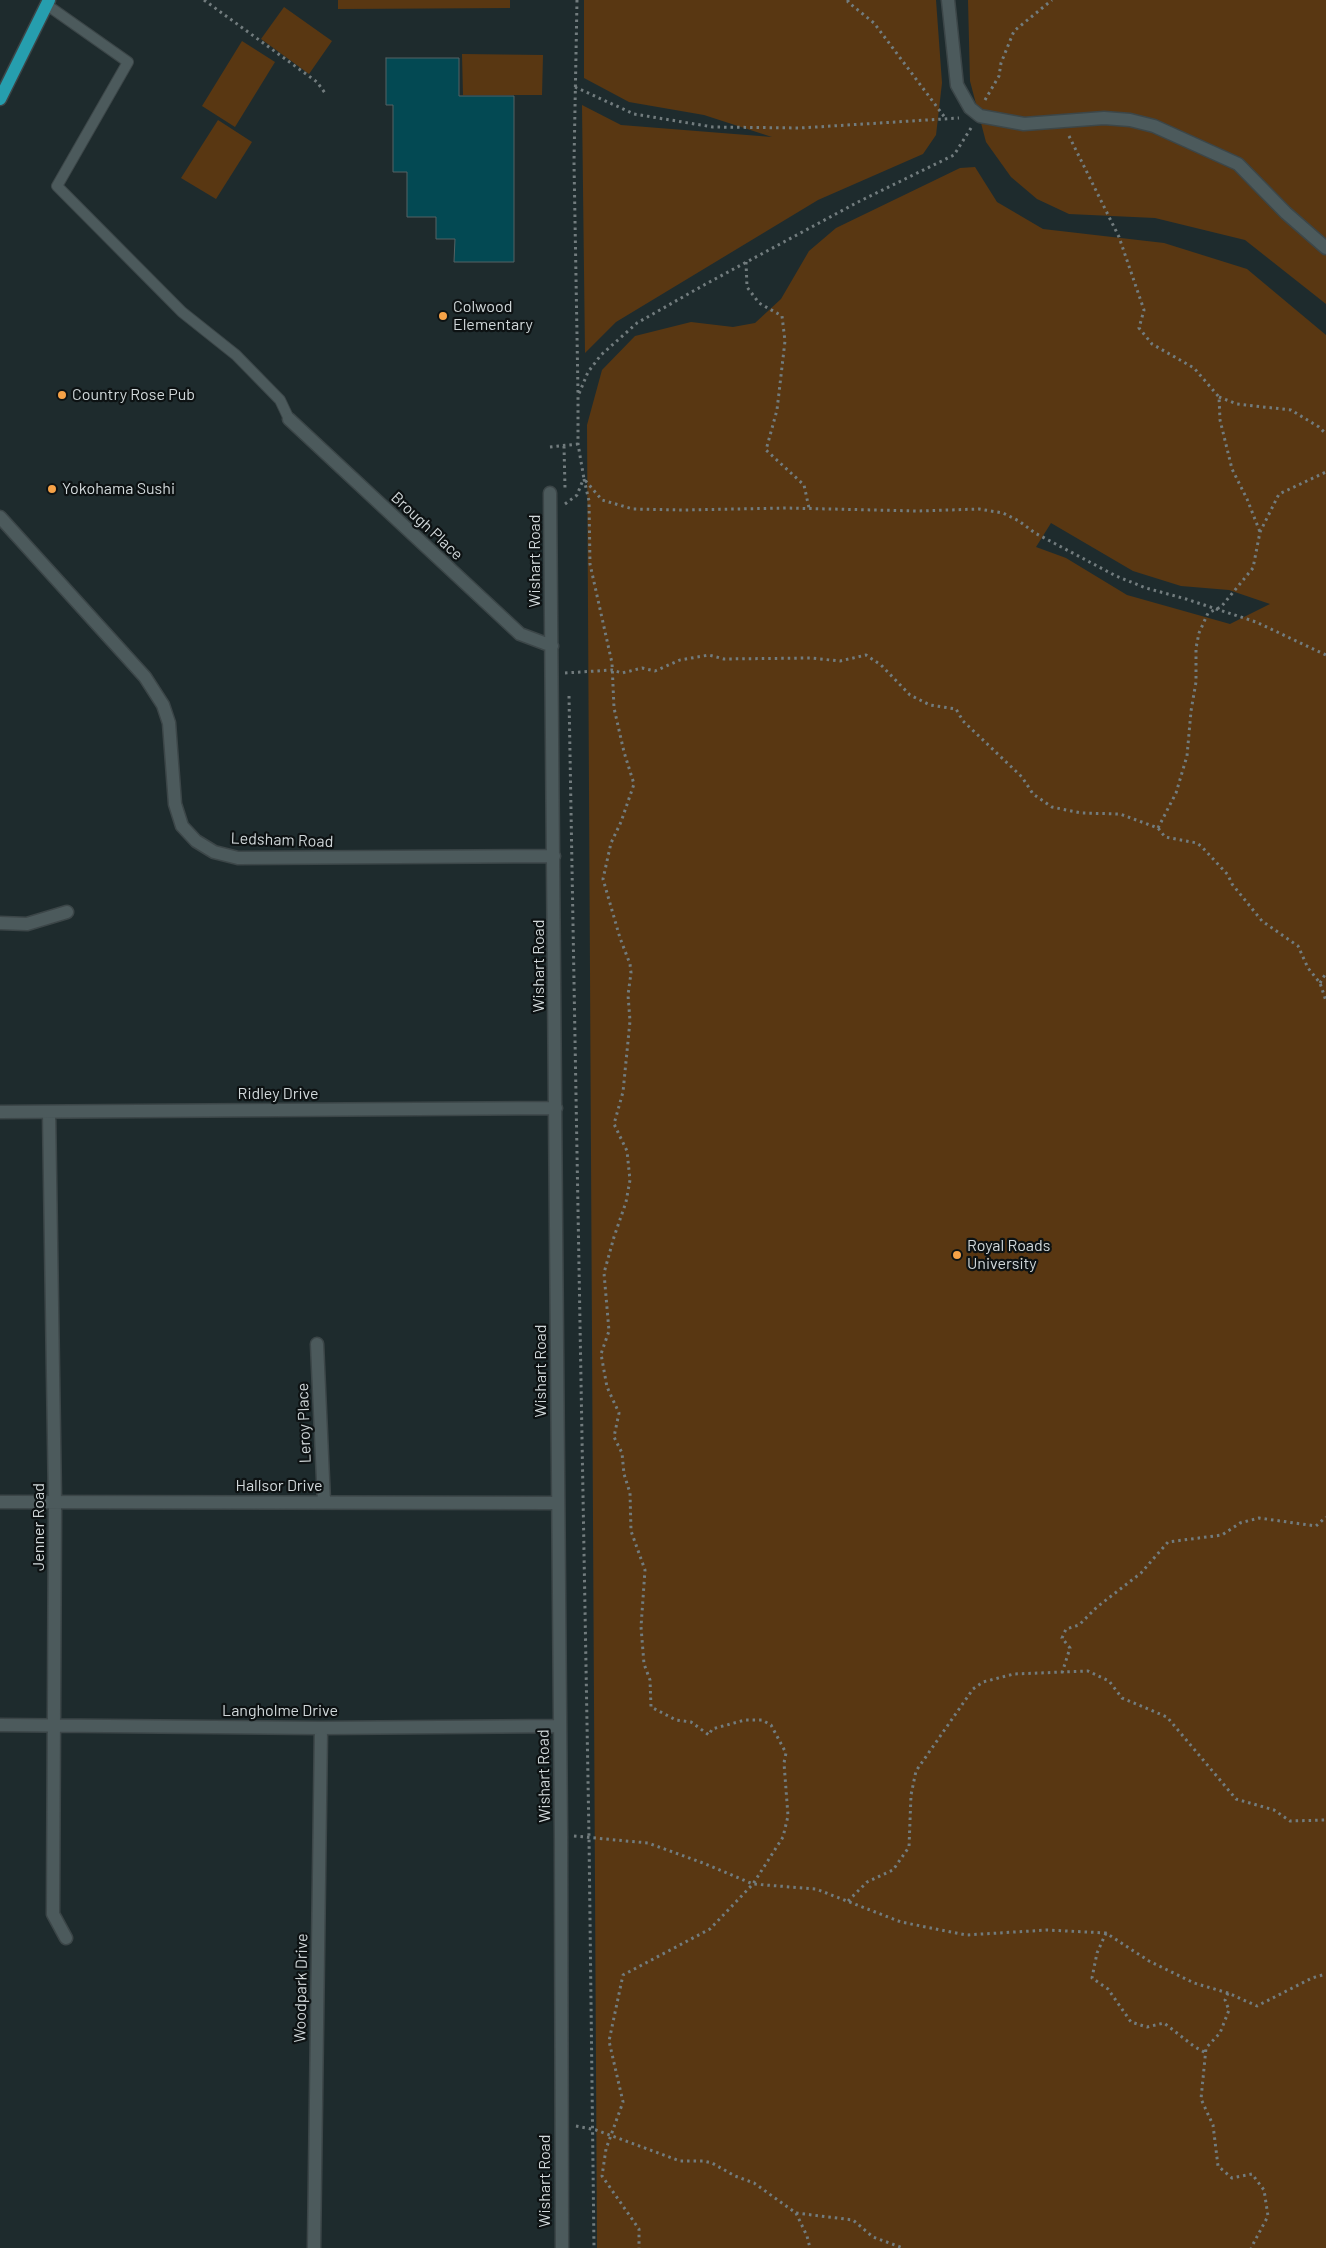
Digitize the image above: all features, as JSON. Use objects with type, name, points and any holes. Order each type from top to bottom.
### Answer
[{"type":"main road","points":[[0,99],[48,3]]},
{"type":"street","points":[[948,0],[957,84],[970,108],[980,116],[1024,124],[1104,118],[1130,120],[1146,124],[1238,164],[1286,213],[1326,248]]},
{"type":"street","name":"Brough Place","points":[[288,418],[520,634],[552,646]]},
{"type":"street","name":"Wishart Road","points":[[550,493],[561,1836],[562,2248]]},
{"type":"street","name":"Ledsham Road","points":[[0,518],[146,677],[163,704],[169,724],[175,804],[182,826],[196,841],[214,852],[238,858],[554,856]]},
{"type":"street","points":[[0,923],[27,924],[67,912]]},
{"type":"street","name":"Ridley Drive","points":[[0,1112],[556,1108]]},
{"type":"street","name":"Jenner Road","points":[[49,1112],[56,1503],[53,1914],[66,1938]]},
{"type":"street","name":"Leroy Place","points":[[317,1344],[324,1502]]},
{"type":"street","name":"Hallsor Drive","points":[[0,1502],[558,1503]]},
{"type":"street","name":"Langholme Drive","points":[[0,1725],[321,1728],[559,1726]]},
{"type":"street","name":"Woodpark Drive","points":[[314,2248],[321,1728]]},
{"type":"lane","points":[[48,3],[128,62],[57,186],[182,312],[236,355],[280,400],[288,418]]},
{"type":"path","points":[[204,0],[317,82],[325,93]]},
{"type":"path","points":[[577,0],[574,266],[578,444],[589,501],[590,564],[612,670],[614,708],[624,752],[634,784],[621,822],[611,843],[603,879],[632,973],[628,995],[630,1021],[623,1092],[614,1124],[627,1151],[630,1180],[626,1202],[604,1273],[609,1331],[601,1354],[607,1387],[619,1413],[614,1437],[622,1453],[624,1474],[630,1493],[632,1531],[645,1570],[641,1627],[644,1664],[650,1680],[651,1707],[676,1720],[691,1722],[709,1735],[712,1729],[745,1720],[762,1720],[771,1725],[786,1753],[784,1763],[788,1816],[782,1838],[752,1884],[710,1930],[624,1975],[609,2041],[624,2102],[618,2112],[612,2136],[606,2148],[602,2176],[638,2229],[638,2248]]},
{"type":"path","points":[[848,0],[874,23],[946,119]]},
{"type":"path","points":[[578,396],[588,372],[601,355],[637,323],[858,202],[954,155],[980,116],[986,99],[999,76],[1001,63],[1014,31],[1052,0]]},
{"type":"path","points":[[575,86],[634,114],[712,127],[800,128],[980,116]]},
{"type":"path","points":[[1069,121],[1065,129],[1119,237],[1144,310],[1138,328],[1152,344],[1194,368],[1219,397],[1237,404],[1291,410],[1320,427],[1326,434]]},
{"type":"path","points":[[746,262],[746,287],[759,303],[782,316],[785,341],[777,410],[766,450],[804,485],[809,508]]},
{"type":"path","points":[[1219,397],[1220,420],[1232,469],[1247,499],[1260,532]]},
{"type":"path","points":[[550,448],[578,444]]},
{"type":"path","points":[[564,446],[565,514]]},
{"type":"path","points":[[1158,828],[1176,793],[1187,756],[1196,682],[1196,648],[1208,612],[1221,607],[1253,568],[1260,532],[1279,494],[1326,472]]},
{"type":"path","points":[[584,479],[602,500],[633,509],[809,508],[918,511],[979,509],[1003,513],[1020,521],[1035,533],[1116,576],[1146,588],[1256,622],[1326,654]]},
{"type":"path","points":[[565,504],[577,495],[584,479]]},
{"type":"path","points":[[552,673],[612,670],[622,673],[642,668],[655,671],[680,660],[709,655],[724,659],[811,658],[840,661],[866,656],[881,665],[910,695],[930,705],[956,709],[963,721],[1022,777],[1033,794],[1052,807],[1081,813],[1120,814],[1158,828],[1165,837],[1197,843],[1228,875],[1232,884],[1262,921],[1298,946],[1308,968],[1320,984],[1326,1001]]},
{"type":"path","points":[[568,663],[568,683]]},
{"type":"path","points":[[569,693],[589,1837],[594,2248]]},
{"type":"path","points":[[1320,984],[1326,973]]},
{"type":"path","points":[[1062,1673],[1070,1648],[1062,1638],[1066,1629],[1079,1625],[1097,1607],[1141,1573],[1168,1542],[1222,1535],[1240,1523],[1259,1518],[1316,1526],[1326,1517]]},
{"type":"path","points":[[848,1901],[866,1882],[893,1870],[909,1847],[911,1795],[916,1771],[973,1689],[983,1682],[1014,1674],[1088,1671],[1109,1681],[1122,1698],[1168,1718],[1236,1800],[1274,1810],[1290,1821],[1326,1820]]},
{"type":"path","points":[[561,1836],[648,1843],[703,1863],[752,1884],[816,1889],[901,1922],[966,1935],[1047,1930],[1106,1933],[1149,1961],[1194,1983],[1228,1993],[1257,2006],[1312,1978],[1326,1974]]},
{"type":"path","points":[[1106,1933],[1097,1953],[1092,1978],[1108,1989],[1131,2022],[1147,2027],[1164,2023],[1195,2047],[1207,2053]]},
{"type":"path","points":[[1228,1993],[1225,2000],[1229,2010],[1220,2033],[1206,2048],[1201,2099],[1213,2125],[1218,2166],[1232,2178],[1252,2174],[1264,2190],[1268,2216],[1252,2248]]},
{"type":"path","points":[[561,2124],[593,2129],[680,2161],[703,2161],[712,2164],[754,2183],[796,2213],[852,2220],[873,2237],[903,2248]]},
{"type":"path","points":[[796,2213],[807,2236],[810,2248]]},
{"type":"shaded area","points":[[338,0],[510,0],[510,8],[338,9]]},
{"type":"shaded area","points":[[584,0],[936,0],[942,83],[936,135],[923,154],[818,200],[616,322],[585,353],[582,105],[621,125],[772,137],[704,115],[629,102],[584,78]]},
{"type":"shaded area","points":[[968,0],[1326,0],[1326,304],[1245,240],[1155,218],[1069,214],[1037,199],[1011,177],[986,142],[970,81]]},
{"type":"shaded area","points":[[284,7],[332,41],[309,74],[261,39]]},
{"type":"shaded area","points":[[242,41],[275,62],[235,127],[202,106]]},
{"type":"shaded area","points":[[462,54],[543,55],[542,95],[463,95]]},
{"type":"shaded area","points":[[218,120],[252,142],[216,199],[181,178]]},
{"type":"shaded area","name":"Royal Roads University","points":[[975,167],[997,202],[1043,229],[1164,243],[1247,269],[1326,335],[1326,2248],[597,2248],[587,425],[602,370],[635,336],[691,322],[733,327],[755,323],[781,299],[809,251],[836,228],[960,168]],"holes":[[[1051,523],[1133,571],[1181,586],[1229,590],[1270,604],[1230,624],[1127,595],[1066,558],[1036,547]]]},
{"type":"building","points":[[386,58],[459,58],[459,96],[514,96],[514,262],[454,262],[455,239],[436,239],[436,217],[407,217],[407,172],[393,172],[393,105],[386,105]]},
{"type":"place","name":"Colwood Elementary","points":[[443,316]]},
{"type":"place","name":"Country Rose Pub","points":[[62,395]]},
{"type":"place","name":"Yokohama Sushi","points":[[52,489]]},
{"type":"place","name":"Royal Roads University","points":[[957,1255]]}]
